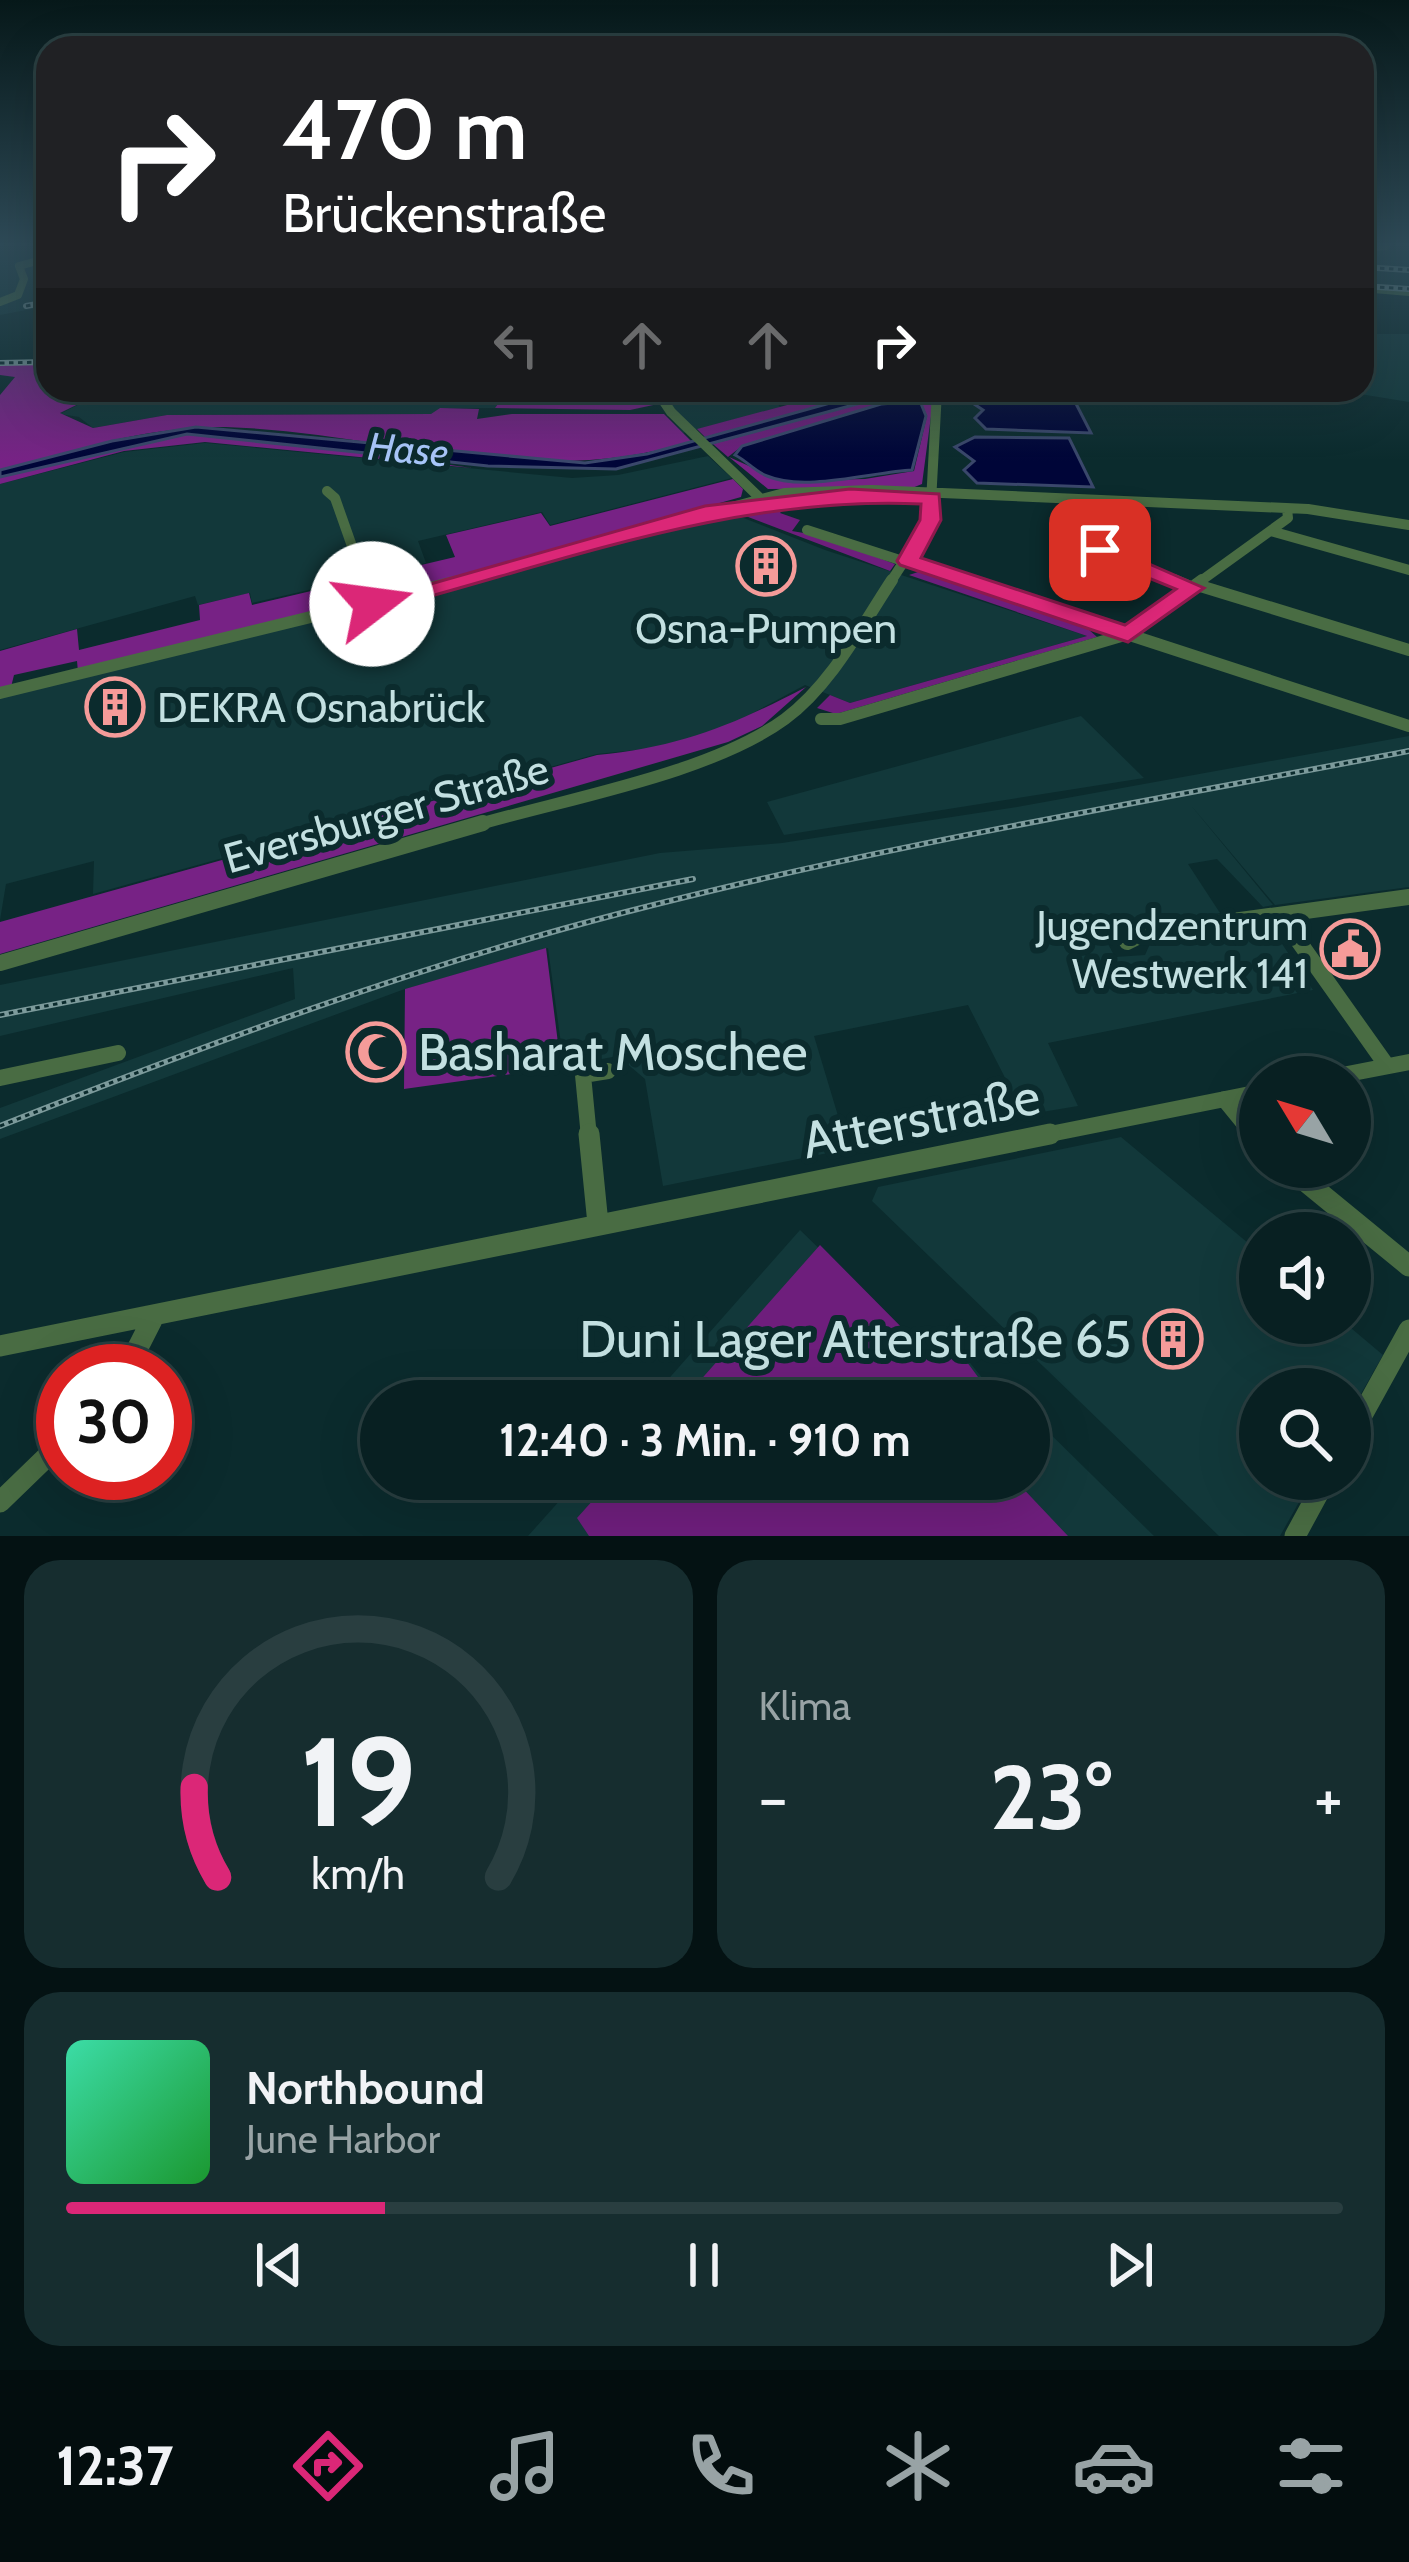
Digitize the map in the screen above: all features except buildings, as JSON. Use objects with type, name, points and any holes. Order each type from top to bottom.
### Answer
[{"type":"street","points":[[666,402],[762,499]]},
{"type":"street","name":"Eversburger Straße","points":[[0,963],[710,757],[786,718],[818,687],[908,561],[930,520],[936,402]]},
{"type":"street","points":[[327,491],[335,498],[372,604]]},
{"type":"street","points":[[0,693],[372,604],[762,499],[932,496],[1287,509],[1409,525]]},
{"type":"street","points":[[821,719],[840,718],[1128,634],[1288,518],[1287,509]]},
{"type":"street","points":[[807,530],[1409,726]]},
{"type":"street","points":[[1271,531],[1409,571]]},
{"type":"street","points":[[1100,550],[1195,586],[1409,650]]},
{"type":"street","points":[[1127,942],[1145,933],[1409,897]]},
{"type":"street","points":[[1280,915],[1387,1066]]},
{"type":"street","points":[[0,1078],[118,1053]]},
{"type":"street","points":[[1371,1069],[1409,1061]]},
{"type":"street","points":[[598,1224],[583,1075],[608,1071]]},
{"type":"street","name":"Atterstraße","points":[[0,1346],[1239,1096]]},
{"type":"street","points":[[1224,1099],[1239,1117]]},
{"type":"street","points":[[1314,1188],[1409,1266]]},
{"type":"street","points":[[140,1344],[154,1316]]},
{"type":"street","points":[[1371,1399],[1409,1330]]},
{"type":"street","points":[[0,1502],[36,1468]]},
{"type":"street","points":[[1295,1536],[1315,1500]]},
{"type":"shaded area","points":[[1374,334],[1409,334],[1409,402],[1374,396]]},
{"type":"shaded area","points":[[36,364],[36,402],[82,402],[60,413],[93,428],[167,415],[431,414],[440,408],[479,409],[477,419],[512,414],[664,414],[691,441],[634,455],[518,460],[284,431],[197,427],[112,441],[0,470],[0,395],[15,377],[0,375],[0,365]]},
{"type":"shaded area","points":[[84,402],[499,402],[495,408],[440,408],[432,414],[167,415],[93,428],[79,417],[60,414]]},
{"type":"shaded area","points":[[499,402],[658,404],[630,410],[495,408]]},
{"type":"shaded area","points":[[658,402],[776,402],[781,408],[683,433]]},
{"type":"shaded area","points":[[798,402],[833,402],[705,437],[697,429]]},
{"type":"shaded area","points":[[862,402],[890,402],[742,446],[728,457],[713,444]]},
{"type":"shaded area","points":[[920,402],[933,402],[922,484],[912,488],[768,489],[729,457],[782,481],[865,479],[914,471],[927,416]]},
{"type":"shaded area","points":[[187,434],[221,434],[472,468],[205,442],[124,451],[0,484],[0,477]]},
{"type":"shaded area","points":[[205,443],[572,478],[618,475],[708,456],[732,478],[550,525],[542,512],[418,541],[426,563],[252,603],[250,593],[198,605],[195,596],[0,650],[0,484],[124,452]]},
{"type":"shaded area","points":[[733,479],[743,489],[741,497],[400,593],[78,672],[77,661],[14,675],[11,687],[0,689],[0,651],[77,629],[79,650],[200,620],[199,605],[249,593],[252,605],[455,557],[446,535],[541,513],[550,526]]},
{"type":"shaded area","points":[[791,501],[780,513],[800,520],[792,531],[821,536],[895,564],[890,571],[735,512]]},
{"type":"shaded area","points":[[713,506],[825,550],[1087,636],[850,703],[805,685],[721,730],[655,748],[597,754],[93,894],[94,861],[6,884],[0,920],[0,690]]},
{"type":"shaded area","points":[[921,571],[1087,628],[1097,637],[836,714],[817,708],[830,695],[850,703],[1087,636],[909,575]]},
{"type":"shaded area","points":[[806,687],[762,726],[728,742],[0,954],[0,922],[597,755],[681,740],[754,713]]},
{"type":"shaded area","points":[[1081,716],[1144,778],[784,835],[767,802]]},
{"type":"shaded area","points":[[1409,736],[1409,887],[1275,905],[1189,803],[1273,905],[1263,907],[1217,859],[1188,864],[1220,913],[1102,933],[1115,957],[1145,955],[1150,944],[1257,926],[1274,932],[1313,990],[1048,1043],[1078,1106],[1024,1115],[968,1005],[814,1036],[848,1149],[663,1186],[645,1079],[618,1056],[564,1066],[548,948],[402,990],[0,1139],[0,1108],[295,999],[293,968],[0,1036],[0,985],[660,853],[782,843],[1017,807]]},
{"type":"shaded area","points":[[546,948],[561,1067],[404,1089],[405,989]]},
{"type":"shaded area","points":[[1121,1137],[1239,1235],[1239,1344],[1370,1344],[1383,1355],[1371,1376],[1371,1368],[1239,1368],[1239,1500],[1300,1500],[1280,1536],[1219,1536],[872,1201],[878,1187]]},
{"type":"shaded area","points":[[800,1230],[925,1351],[944,1331],[984,1380],[668,1380]]},
{"type":"shaded area","points":[[820,1245],[925,1351],[944,1331],[978,1377],[976,1380],[701,1380]]},
{"type":"shaded area","points":[[1050,1434],[1154,1536],[528,1536],[560,1500],[1050,1500]]},
{"type":"shaded area","points":[[593,1500],[1034,1500],[1068,1536],[589,1536],[577,1518]]},
{"type":"water","name":"Hase","points":[[834,402],[864,402],[616,469],[488,466],[187,434],[0,477],[0,470],[112,441],[196,427],[585,463],[647,454]]},
{"type":"water","points":[[920,402],[926,416],[912,470],[800,482],[767,476],[735,455],[742,446],[881,404]]},
{"type":"water","points":[[971,402],[1075,402],[1091,433],[986,429],[975,418],[983,410]]},
{"type":"water","points":[[975,437],[1069,438],[1093,487],[977,483],[964,470],[974,461],[955,447]]},
{"type":"railway","points":[[0,363],[36,362]]},
{"type":"railway","points":[[0,1126],[306,1011],[461,959],[618,914],[913,846],[1409,751]]},
{"type":"railway","points":[[0,1015],[693,879]]},
{"type":"place","name":"Osna-Pumpen","points":[[766,566]]},
{"type":"place","name":"DEKRA Osnabrück","points":[[115,707]]},
{"type":"place","name":"Jugendzentrum Westwerk 141","points":[[1350,949]]},
{"type":"place","name":"Basharat Moschee","points":[[376,1052]]},
{"type":"place","name":"Duni Lager Atterstraße 65","points":[[1173,1339]]},
{"type":"route","points":[[372,604],[705,512],[786,498],[850,495],[932,499],[930,520],[908,561],[1128,634],[1193,588],[1100,550]]}]
